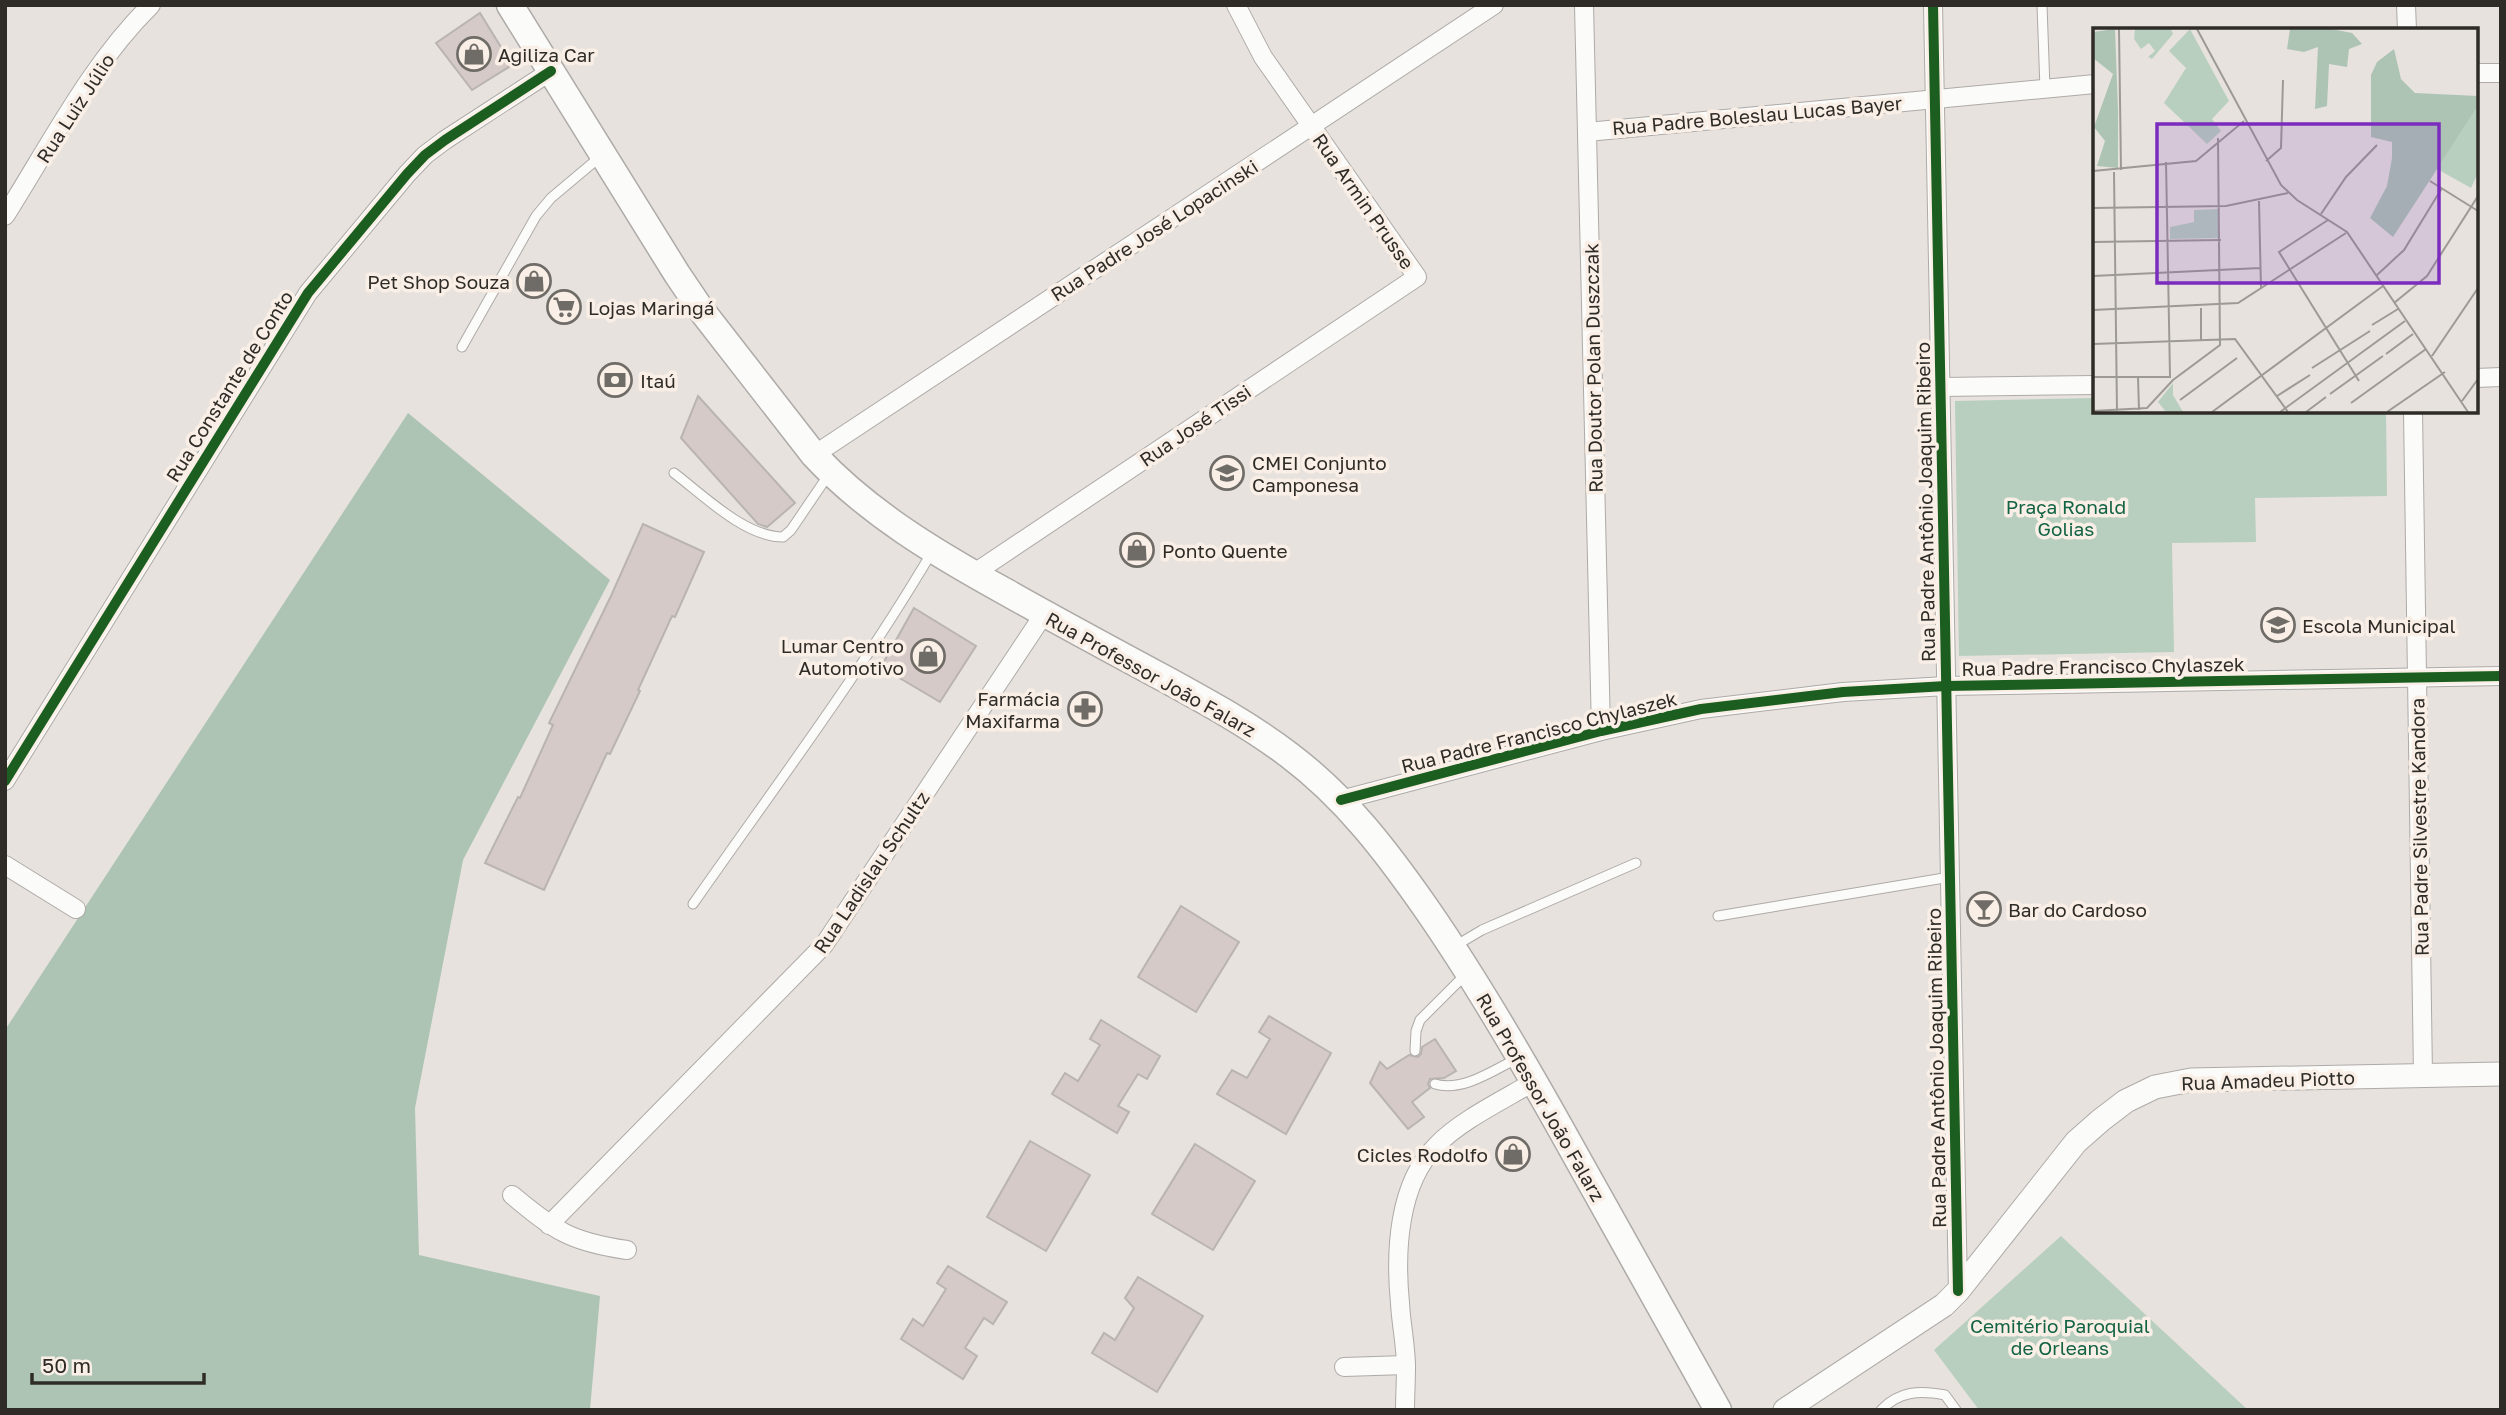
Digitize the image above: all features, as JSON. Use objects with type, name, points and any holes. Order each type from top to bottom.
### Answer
[{"type":"main road","name":"Rua Professor João Falarz","points":[[510,5],[702,312],[822,464],[878,512],[933,550],[1241,722],[1290,756],[1341,800],[1380,843],[1453,947],[1521,1057],[1718,1410]]},
{"type":"street","name":"Rua Luiz Júlio","points":[[5,216],[103,61],[152,5]]},
{"type":"street","name":"Rua Armin Prusse","points":[[1236,5],[1263,57],[1416,276]]},
{"type":"street","name":"Rua Padre José Lopacinski","points":[[822,464],[1312,126],[1494,5]]},
{"type":"street","name":"Rua Doutor Polan Duszczak","points":[[1584,5],[1601,731]]},
{"type":"street","name":"Rua Padre Antônio Joaquim Ribeiro","points":[[1933,5],[1958,1291]]},
{"type":"street","points":[[2406,5],[2407,28]]},
{"type":"street","name":"Rua Constante de Conto","points":[[5,781],[275,343],[315,284],[425,155],[551,71]]},
{"type":"street","points":[[2478,73],[2501,73]]},
{"type":"street","name":"Rua Padre Boleslau Lucas Bayer","points":[[1587,132],[2093,85]]},
{"type":"street","name":"Rua José Tissi","points":[[974,574],[1416,276]]},
{"type":"street","points":[[2478,378],[2501,377]]},
{"type":"street","points":[[1940,387],[2093,384]]},
{"type":"street","name":"Rua Padre Silvestre Kandora","points":[[2413,413],[2423,1074]]},
{"type":"street","name":"Rua Ladislau Schultz","points":[[549,1225],[824,944],[1044,614]]},
{"type":"street","name":"Rua Padre Francisco Chylaszek","points":[[1341,800],[1601,731],[1701,709],[1757,702],[1893,688],[1946,686],[2501,676]]},
{"type":"street","points":[[5,865],[76,909]]},
{"type":"street","name":"Rua Amadeu Piotto","points":[[1785,1410],[1930,1316],[1958,1291],[2076,1142],[2126,1101],[2155,1087],[2191,1080],[2501,1074]]},
{"type":"street","points":[[1405,1410],[1406,1365],[1399,1300],[1399,1269],[1405,1200],[1416,1170],[1436,1145],[1463,1125],[1535,1081]]},
{"type":"street","points":[[512,1195],[549,1225],[581,1241],[627,1250]]},
{"type":"street","points":[[1344,1367],[1406,1365]]},
{"type":"lane","points":[[2042,5],[2045,89]]},
{"type":"lane","points":[[462,347],[536,216],[551,198],[602,155]]},
{"type":"lane","points":[[674,472],[733,518],[770,537],[783,537],[791,530],[822,464]]},
{"type":"lane","points":[[693,904],[876,642],[933,550]]},
{"type":"lane","points":[[1453,947],[1482,930],[1636,863]]},
{"type":"lane","points":[[1718,916],[1950,877]]},
{"type":"lane","points":[[1415,1051],[1416,1031],[1420,1020],[1468,971]]},
{"type":"lane","points":[[1436,1084],[1446,1087],[1463,1084],[1521,1057]]},
{"type":"lane","points":[[1887,1408],[1904,1394],[1925,1391],[1945,1395],[1956,1410]]},
{"type":"green space","name":"Praça Ronald Golias","points":[[2093,398],[2093,413],[2386,413],[2387,496],[2255,498],[2256,542],[2172,543],[2174,652],[1959,656],[1955,401]]},
{"type":"green space","points":[[408,413],[610,580],[463,860],[415,1108],[419,1255],[600,1296],[590,1410],[5,1410],[5,1030]]},
{"type":"green space","name":"Cemitério Paroquial de Orleans","points":[[2061,1236],[2248,1410],[1979,1410],[1934,1350]]},
{"type":"building","name":"Agiliza Car","points":[[480,13],[512,65],[472,90],[436,43]]},
{"type":"building","points":[[698,396],[795,503],[767,527],[758,524],[681,438]]},
{"type":"building","points":[[643,524],[704,552],[544,890],[485,863],[518,797],[520,798],[553,725],[549,723]]},
{"type":"building","name":"Lumar Centro Automotivo","points":[[914,608],[976,646],[940,702],[881,667]]},
{"type":"building","points":[[1181,906],[1239,942],[1196,1012],[1138,977]]},
{"type":"building","points":[[1269,1016],[1331,1053],[1286,1134],[1217,1094],[1232,1070],[1247,1078],[1270,1039],[1259,1032]]},
{"type":"building","points":[[1101,1020],[1160,1056],[1147,1079],[1138,1074],[1118,1106],[1129,1112],[1117,1133],[1052,1094],[1065,1073],[1078,1081],[1100,1045],[1090,1039]]},
{"type":"building","points":[[1435,1039],[1456,1071],[1444,1078],[1430,1079],[1430,1088],[1412,1102],[1424,1117],[1408,1129],[1370,1083],[1380,1062],[1387,1069],[1409,1055],[1418,1057],[1422,1047]]},
{"type":"building","points":[[1030,1141],[1090,1175],[1046,1251],[987,1217]]},
{"type":"building","points":[[1195,1144],[1255,1181],[1213,1250],[1152,1214]]},
{"type":"building","points":[[948,1266],[1007,1302],[993,1324],[984,1318],[965,1348],[977,1356],[963,1379],[901,1339],[913,1319],[923,1326],[946,1289],[937,1283]]},
{"type":"building","points":[[1138,1277],[1203,1316],[1157,1392],[1092,1353],[1104,1333],[1115,1340],[1134,1308],[1125,1298]]},
{"type":"cycle path","points":[[1933,5],[1958,1291]]},
{"type":"cycle path","points":[[5,781],[308,293],[425,155],[551,71]]},
{"type":"cycle path","points":[[1341,800],[1601,731],[1701,709],[1843,692],[1946,686],[2501,676]]},
{"type":"place","name":"Agiliza Car","points":[[474,54]]},
{"type":"place","name":"Pet Shop Souza","points":[[534,281]]},
{"type":"place","name":"Lojas Maringá","points":[[564,307]]},
{"type":"place","name":"Itaú","points":[[615,380]]},
{"type":"place","name":"CMEI Conjunto Camponesa","points":[[1227,473]]},
{"type":"place","name":"Ponto Quente","points":[[1137,550]]},
{"type":"place","name":"Escola Municipal","points":[[2278,625]]},
{"type":"place","name":"Lumar Centro Automotivo","points":[[928,656]]},
{"type":"place","name":"Farmácia Maxifarma","points":[[1085,709]]},
{"type":"place","name":"Bar do Cardoso","points":[[1984,909]]},
{"type":"place","name":"Cicles Rodolfo","points":[[1513,1154]]}]
